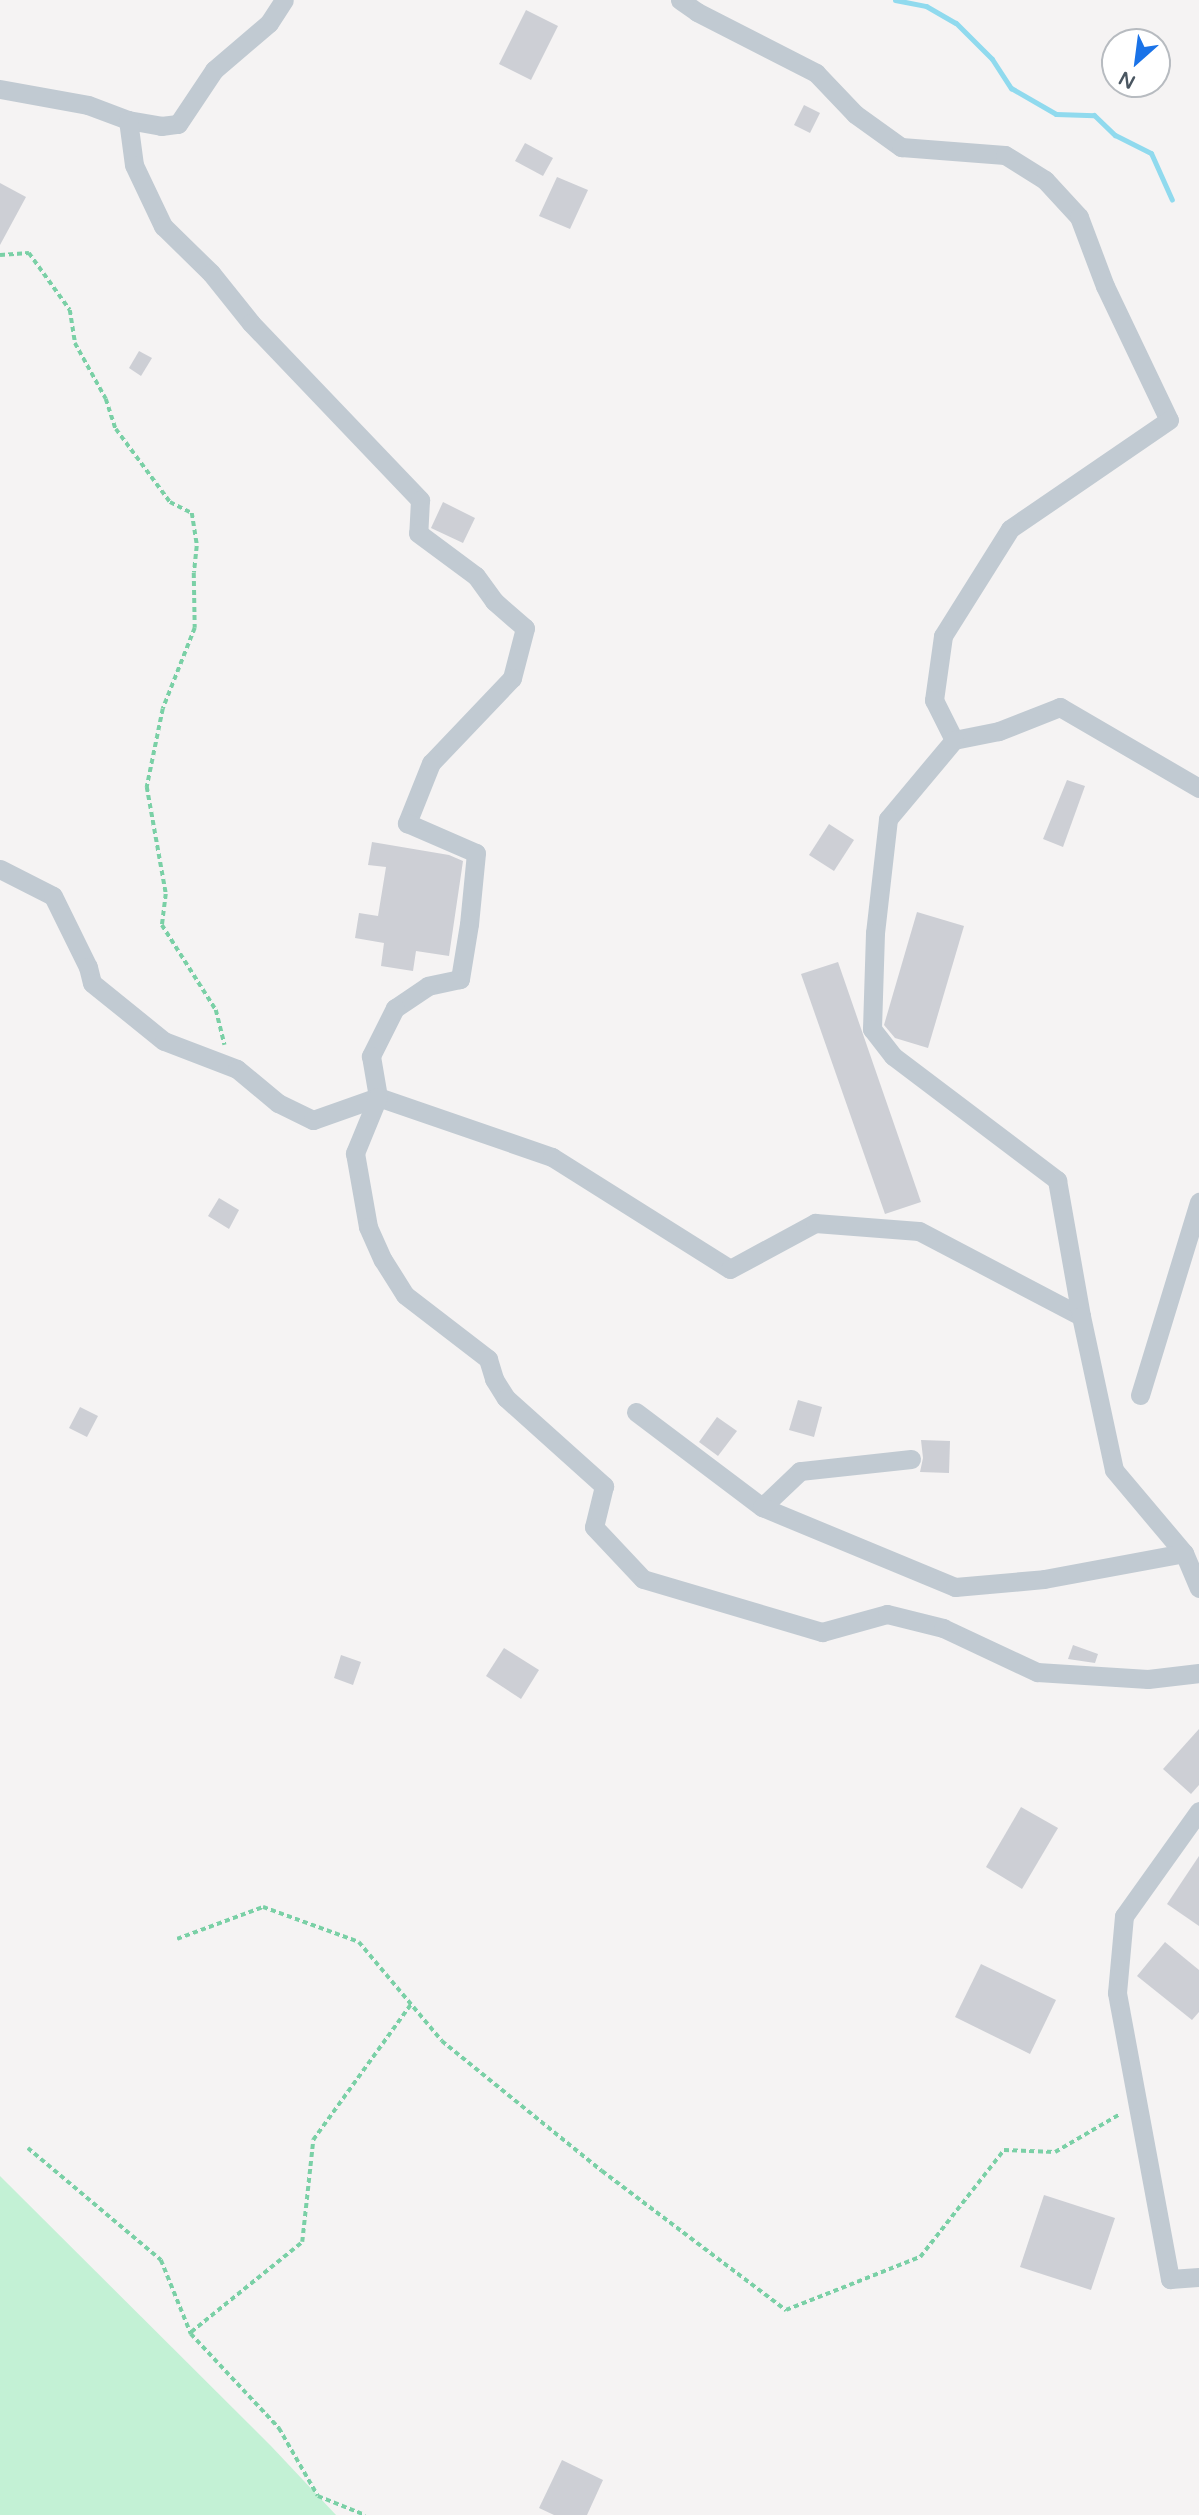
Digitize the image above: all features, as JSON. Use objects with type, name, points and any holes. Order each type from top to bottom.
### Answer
[{"type":"street","points":[[0,89],[88,105],[128,120],[161,125],[178,124],[214,70],[269,23],[285,0]]},
{"type":"street","points":[[680,0],[816,73],[855,114],[901,147],[1005,155],[1045,180],[1079,217],[1105,286],[1169,420],[1010,529],[943,636],[934,700],[954,740]]},
{"type":"street","points":[[128,120],[134,165],[163,226],[211,273],[251,323],[420,500],[418,533],[476,576],[494,601],[525,628],[512,678],[430,764],[407,823],[476,853],[469,925],[460,979],[428,986],[395,1008],[371,1056],[378,1097],[355,1153],[368,1227],[383,1260],[405,1295],[488,1359],[494,1378],[506,1398],[604,1486],[594,1527],[643,1579],[822,1632],[887,1614],[943,1628],[1037,1672],[1148,1679],[1199,1673]]},
{"type":"street","points":[[1199,788],[1060,707],[999,731],[954,740],[888,819],[875,933],[872,1029],[893,1056],[1057,1180],[1081,1317],[1114,1470],[1184,1553],[1199,1588]]},
{"type":"street","points":[[0,869],[53,896],[88,967],[92,983],[106,996],[164,1041],[237,1069],[278,1103],[313,1119],[378,1097],[552,1157],[730,1269],[815,1223],[919,1231],[1081,1317]]},
{"type":"street","points":[[1140,1395],[1199,1202]]},
{"type":"street","points":[[636,1412],[762,1507],[956,1587],[1044,1579],[1184,1553]]},
{"type":"street","points":[[762,1507],[800,1471],[911,1459]]},
{"type":"street","points":[[1199,1811],[1125,1916],[1117,1993],[1170,2279],[1199,2277]]},
{"type":"path","points":[[0,255],[29,253],[70,310],[75,344],[106,399],[116,429],[170,502],[192,513],[197,546],[194,573],[195,628],[163,709],[147,787],[166,894],[162,925],[216,1010],[225,1044],[237,1069]]},
{"type":"path","points":[[177,1939],[262,1907],[359,1942],[453,2049],[602,2171],[786,2310],[920,2257],[1004,2150],[1055,2152],[1138,2105]]},
{"type":"path","points":[[191,2332],[302,2242],[313,2140],[411,2004]]},
{"type":"path","points":[[28,2148],[162,2260],[191,2332],[279,2428],[318,2496],[365,2515]]},
{"type":"green space","points":[[0,2176],[271,2446],[336,2515],[0,2515]]},
{"type":"building","points":[[526,10],[558,26],[531,80],[499,64]]},
{"type":"building","points":[[804,105],[820,113],[810,133],[794,125]]},
{"type":"building","points":[[525,143],[553,158],[543,176],[515,161]]},
{"type":"building","points":[[557,177],[588,190],[570,229],[539,216]]},
{"type":"building","points":[[0,183],[26,197],[0,245]]},
{"type":"building","points":[[139,351],[152,358],[141,376],[129,368]]},
{"type":"building","points":[[443,502],[475,518],[463,543],[431,528]]},
{"type":"building","points":[[1067,780],[1085,786],[1063,847],[1043,839]]},
{"type":"building","points":[[829,824],[854,840],[834,871],[809,855]]},
{"type":"building","points":[[372,842],[449,855],[463,861],[449,956],[416,951],[413,971],[381,966],[384,943],[355,938],[359,913],[378,916],[386,867],[368,865]]},
{"type":"building","points":[[917,912],[964,926],[928,1048],[895,1038],[884,1025]]},
{"type":"building","points":[[838,962],[921,1202],[885,1214],[801,974]]},
{"type":"building","points":[[219,1198],[239,1210],[229,1229],[208,1216]]},
{"type":"building","points":[[798,1400],[822,1407],[814,1437],[789,1430]]},
{"type":"building","points":[[80,1407],[98,1416],[87,1437],[69,1428]]},
{"type":"building","points":[[717,1417],[737,1431],[718,1456],[699,1442]]},
{"type":"building","points":[[921,1440],[950,1441],[949,1473],[920,1472],[923,1458]]},
{"type":"building","points":[[1073,1645],[1098,1654],[1095,1663],[1068,1659]]},
{"type":"building","points":[[504,1648],[539,1670],[521,1699],[486,1676]]},
{"type":"building","points":[[341,1655],[361,1662],[353,1685],[334,1678]]},
{"type":"building","points":[[1199,1729],[1199,1785],[1191,1794],[1163,1769]]},
{"type":"building","points":[[1021,1807],[1058,1828],[1022,1889],[986,1867]]},
{"type":"building","points":[[1199,1856],[1199,1926],[1167,1904]]},
{"type":"building","points":[[1165,1942],[1199,1970],[1199,2012],[1192,2020],[1137,1976]]},
{"type":"building","points":[[981,1964],[1056,2000],[1030,2054],[955,2017]]},
{"type":"building","points":[[1044,2195],[1115,2218],[1091,2290],[1020,2267]]},
{"type":"building","points":[[562,2460],[603,2480],[587,2515],[554,2515],[539,2508]]},
{"type":"waterway","points":[[895,0],[926,6],[956,23],[992,59],[1011,88],[1056,114],[1094,115],[1115,135],[1151,153],[1172,200]]}]
